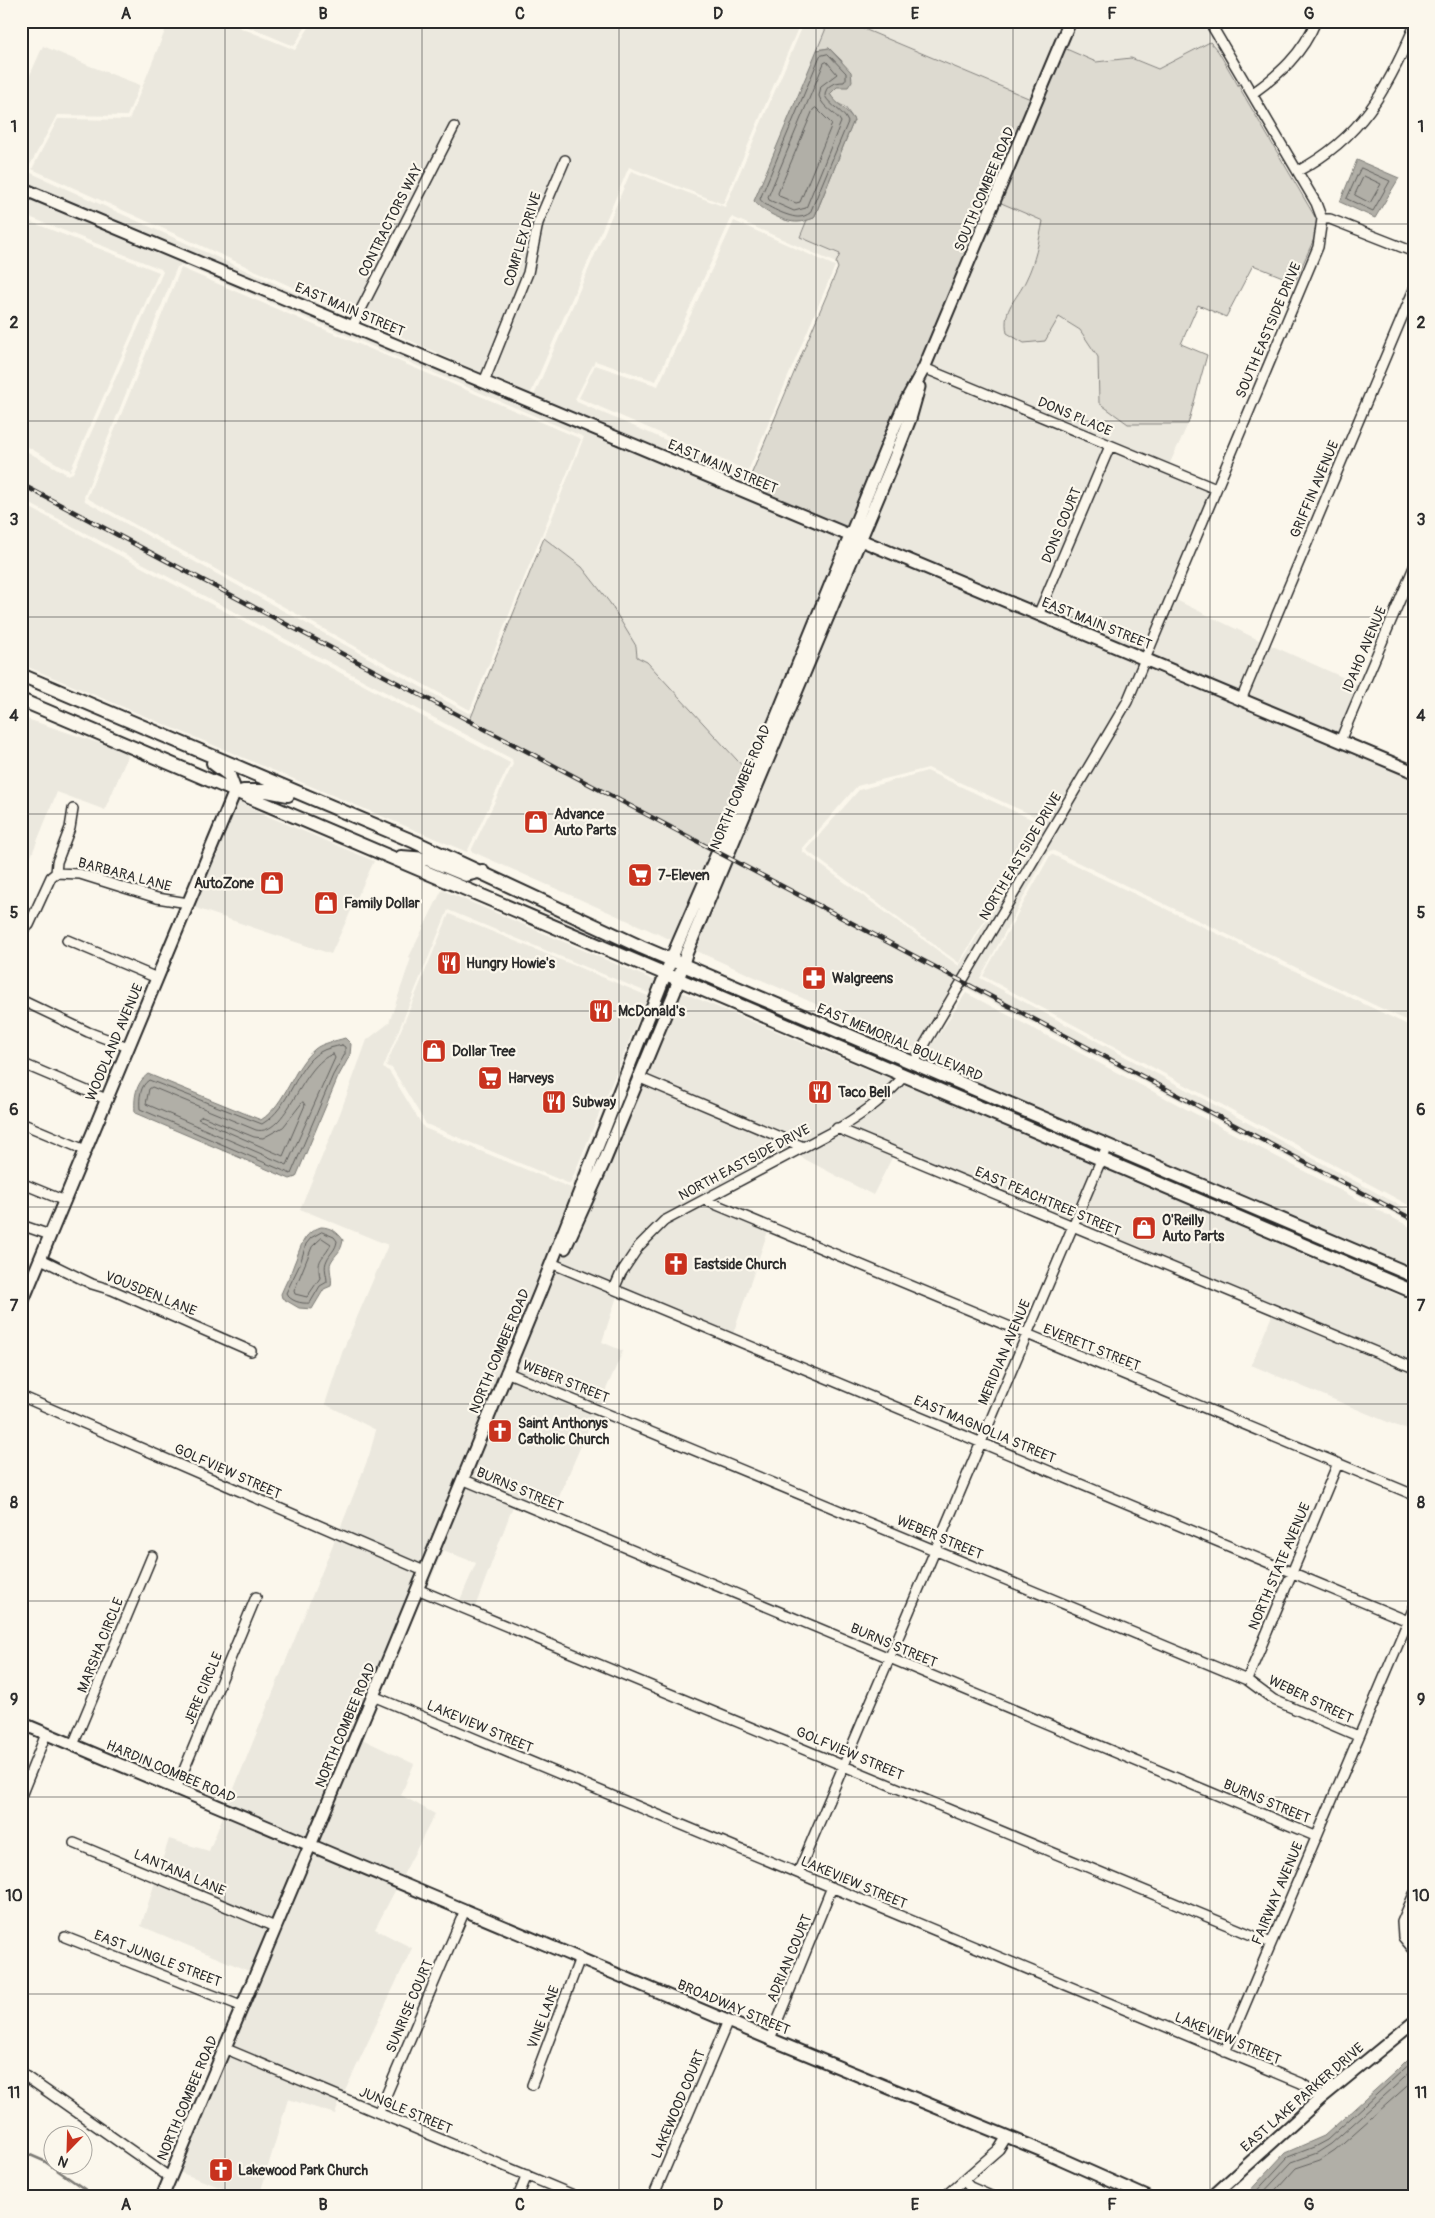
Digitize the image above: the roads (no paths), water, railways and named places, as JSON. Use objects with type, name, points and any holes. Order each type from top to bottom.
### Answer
[{"type":"main road","name":"SOUTH COMBEE ROAD","points":[[854,538],[907,399],[924,368],[1070,21]]},
{"type":"main road","name":"EAST MAIN STREET","points":[[21,188],[1414,772]]},
{"type":"main road","name":"NORTH COMBEE ROAD","points":[[162,2197],[418,1589],[424,1570],[551,1263],[665,975],[677,962],[854,538]]},
{"type":"main road","points":[[21,675],[322,803]]},
{"type":"main road","points":[[21,700],[1414,1292]]},
{"type":"main road","points":[[187,745],[229,774],[235,791]]},
{"type":"main road","points":[[235,791],[267,791],[322,803]]},
{"type":"main road","name":"WOODLAND AVENUE","points":[[21,1305],[235,791]]},
{"type":"main road","name":"EAST MEMORIAL BOULEVARD","points":[[322,803],[482,871],[677,962],[912,1064],[1414,1276]]},
{"type":"main road","points":[[388,856],[427,859],[466,875],[482,871]]},
{"type":"main road","name":"NORTH COMBEE ROAD","points":[[551,1263],[564,1248],[604,1162],[678,980],[677,962]]},
{"type":"main road","points":[[904,1076],[912,1074],[921,1076],[994,1098]]},
{"type":"main road","points":[[1314,1250],[1320,1236]]},
{"type":"main road","name":"HARDIN COMBEE ROAD","points":[[21,1723],[310,1846]]},
{"type":"main road","name":"BROADWAY STREET","points":[[310,1846],[1007,2136],[1147,2197]]},
{"type":"main road","name":"EAST LAKE PARKER DRIVE","points":[[1212,2197],[1320,2099],[1414,2022]]},
{"type":"street","points":[[1209,21],[1298,171],[1316,203],[1322,219],[1330,219],[1414,252]]},
{"type":"street","points":[[1253,93],[1290,63],[1302,48],[1316,21]]},
{"type":"street","points":[[1298,171],[1335,148],[1366,117],[1389,82],[1414,27]]},
{"type":"street","name":"CONTRACTORS WAY","points":[[352,327],[454,127]]},
{"type":"street","name":"COMPLEX DRIVE","points":[[484,382],[528,273],[538,223],[564,160]]},
{"type":"street","name":"SOUTH EASTSIDE DRIVE","points":[[1146,659],[1318,247],[1322,219]]},
{"type":"street","name":"GRIFFIN AVENUE","points":[[1241,700],[1414,289]]},
{"type":"street","name":"DONS PLACE","points":[[924,368],[1216,489]]},
{"type":"street","name":"DONS COURT","points":[[1038,615],[1110,446]]},
{"type":"street","name":"IDAHO AVENUE","points":[[1340,741],[1414,567]]},
{"type":"street","name":"NORTH EASTSIDE DRIVE","points":[[912,1064],[1127,702],[1146,659]]},
{"type":"street","points":[[21,930],[29,925],[50,878],[56,873],[57,862],[70,828],[73,809]]},
{"type":"street","name":"BARBARA LANE","points":[[56,873],[80,874],[131,891],[188,903]]},
{"type":"street","points":[[67,940],[157,978]]},
{"type":"street","points":[[21,1000],[88,1032],[128,1047]]},
{"type":"street","points":[[21,1063],[106,1099]]},
{"type":"street","name":"NORTH EASTSIDE DRIVE","points":[[614,1289],[627,1263],[651,1232],[664,1221],[867,1111],[888,1094],[904,1076]]},
{"type":"street","points":[[638,1077],[801,1146]]},
{"type":"street","points":[[21,1123],[85,1150]]},
{"type":"street","name":"EAST PEACHTREE STREET","points":[[837,1128],[1414,1368]]},
{"type":"street","name":"MERIDIAN AVENUE","points":[[798,1873],[1107,1146]]},
{"type":"street","points":[[21,1183],[65,1201]]},
{"type":"street","name":"EVERETT STREET","points":[[705,1200],[1414,1495]]},
{"type":"street","points":[[21,1225],[50,1235]]},
{"type":"street","name":"VOUSDEN LANE","points":[[41,1259],[85,1281],[112,1290],[251,1351]]},
{"type":"street","name":"EAST MAGNOLIA STREET","points":[[551,1263],[1408,1621]]},
{"type":"street","name":"WEBER STREET","points":[[506,1372],[1247,1680],[1274,1700],[1358,1736]]},
{"type":"street","name":"GOLFVIEW STREET","points":[[21,1396],[424,1570]]},
{"type":"street","name":"NORTH STATE AVENUE","points":[[1247,1680],[1291,1571],[1338,1463]]},
{"type":"street","name":"BURNS STREET","points":[[462,1479],[1315,1836]]},
{"type":"street","name":"MARSHA CIRCLE","points":[[73,1745],[152,1556]]},
{"type":"street","name":"GOLFVIEW STREET","points":[[418,1589],[1271,1943]]},
{"type":"street","name":"JERE CIRCLE","points":[[176,1789],[256,1597]]},
{"type":"street","name":"FAIRWAY AVENUE","points":[[1225,2052],[1315,1836],[1414,1607]]},
{"type":"street","name":"LAKEVIEW STREET","points":[[373,1696],[1301,2084],[1320,2099]]},
{"type":"street","points":[[21,1796],[46,1734]]},
{"type":"street","name":"LANTANA LANE","points":[[74,1843],[275,1927]]},
{"type":"street","name":"ADRIAN COURT","points":[[770,2039],[832,1888]]},
{"type":"street","points":[[1414,1894],[1402,1922],[1403,1937],[1414,1950]]},
{"type":"street","name":"SUNRISE COURT","points":[[379,2112],[465,1910]]},
{"type":"street","name":"EAST JUNGLE STREET","points":[[65,1937],[241,2006]]},
{"type":"street","name":"VINE LANE","points":[[532,2085],[580,1958]]},
{"type":"street","name":"LAKEWOOD COURT","points":[[653,2197],[728,2021]]},
{"type":"street","name":"JUNGLE STREET","points":[[224,2048],[578,2197]]},
{"type":"street","points":[[21,2074],[169,2177]]},
{"type":"street","points":[[944,2197],[999,2149],[1007,2136]]},
{"type":"street","points":[[518,2197],[527,2175]]},
{"type":"street","points":[[963,2180],[970,2187],[994,2197]]},
{"type":"water","points":[[829,48],[851,72],[852,81],[848,87],[837,87],[830,94],[854,120],[814,218],[800,222],[787,221],[768,212],[754,201],[817,50]]},
{"type":"water","points":[[1357,160],[1399,178],[1375,218],[1340,202]]},
{"type":"water","points":[[345,1038],[351,1044],[350,1055],[338,1077],[296,1177],[290,1179],[135,1113],[136,1092],[140,1082],[148,1074],[261,1120],[277,1104],[307,1057],[315,1049]]},
{"type":"water","points":[[321,1227],[334,1230],[343,1240],[340,1250],[330,1264],[331,1286],[324,1289],[312,1309],[299,1308],[282,1298],[281,1294],[303,1242],[310,1233]]},
{"type":"water","points":[[1414,2053],[1414,2197],[1244,2197],[1285,2153],[1324,2136]]},
{"type":"waterway","points":[[21,2151],[44,2161],[96,2197]]},
{"type":"railway","points":[[21,484],[1414,1220]]},
{"type":"place","name":"Advance Auto Parts","points":[[536,822]]},
{"type":"place","name":"7-Eleven","points":[[640,875]]},
{"type":"place","name":"AutoZone","points":[[272,883]]},
{"type":"place","name":"Family Dollar","points":[[326,903]]},
{"type":"place","name":"Hungry Howie's","points":[[449,963]]},
{"type":"place","name":"Walgreens","points":[[814,978]]},
{"type":"place","name":"McDonald's","points":[[601,1011]]},
{"type":"place","name":"Dollar Tree","points":[[434,1051]]},
{"type":"place","name":"Harveys","points":[[490,1078]]},
{"type":"place","name":"Taco Bell","points":[[820,1092]]},
{"type":"place","name":"Subway","points":[[554,1102]]},
{"type":"place","name":"O'Reilly Auto Parts","points":[[1144,1228]]},
{"type":"place","name":"Eastside Church","points":[[676,1264]]},
{"type":"place","name":"Saint Anthonys Catholic Church","points":[[500,1431]]},
{"type":"place","name":"Lakewood Park Church","points":[[221,2170]]}]
